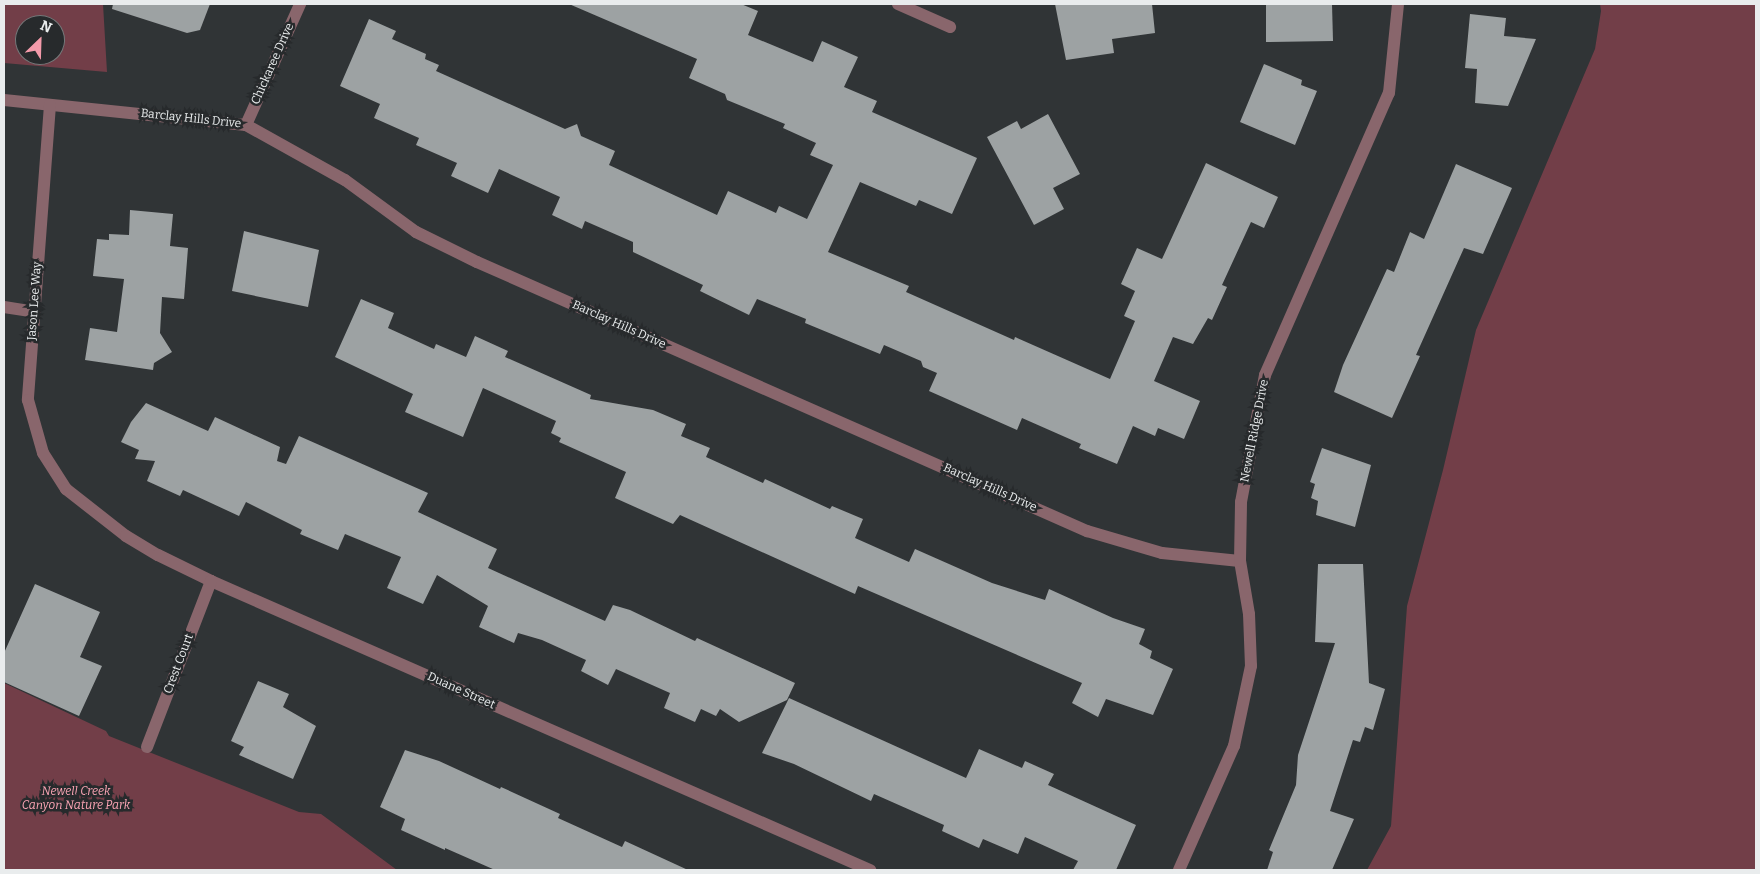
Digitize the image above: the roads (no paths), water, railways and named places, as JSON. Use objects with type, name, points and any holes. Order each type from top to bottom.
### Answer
[{"type":"street","name":"Chickaree Drive","points":[[246,124],[300,4]]},
{"type":"street","points":[[898,4],[950,27]]},
{"type":"street","name":"Newell Ridge Drive","points":[[1180,870],[1234,746],[1250,666],[1249,614],[1240,561],[1241,502],[1265,375],[1389,93],[1398,4]]},
{"type":"street","name":"Barclay Hills Drive","points":[[4,100],[246,124],[345,180],[416,232],[477,262],[1087,531],[1162,553],[1240,561]]},
{"type":"street","name":"Jason Lee Way","points":[[50,105],[28,400],[43,452],[66,489]]},
{"type":"street","points":[[4,307],[34,312]]},
{"type":"street","name":"Duane Street","points":[[66,489],[126,536],[158,555],[210,581],[870,870]]},
{"type":"street","name":"Crest Court","points":[[147,747],[210,581]]},
{"type":"park label","name":"Newell Creek Canyon Nature Park","points":[[76,799]]}]
